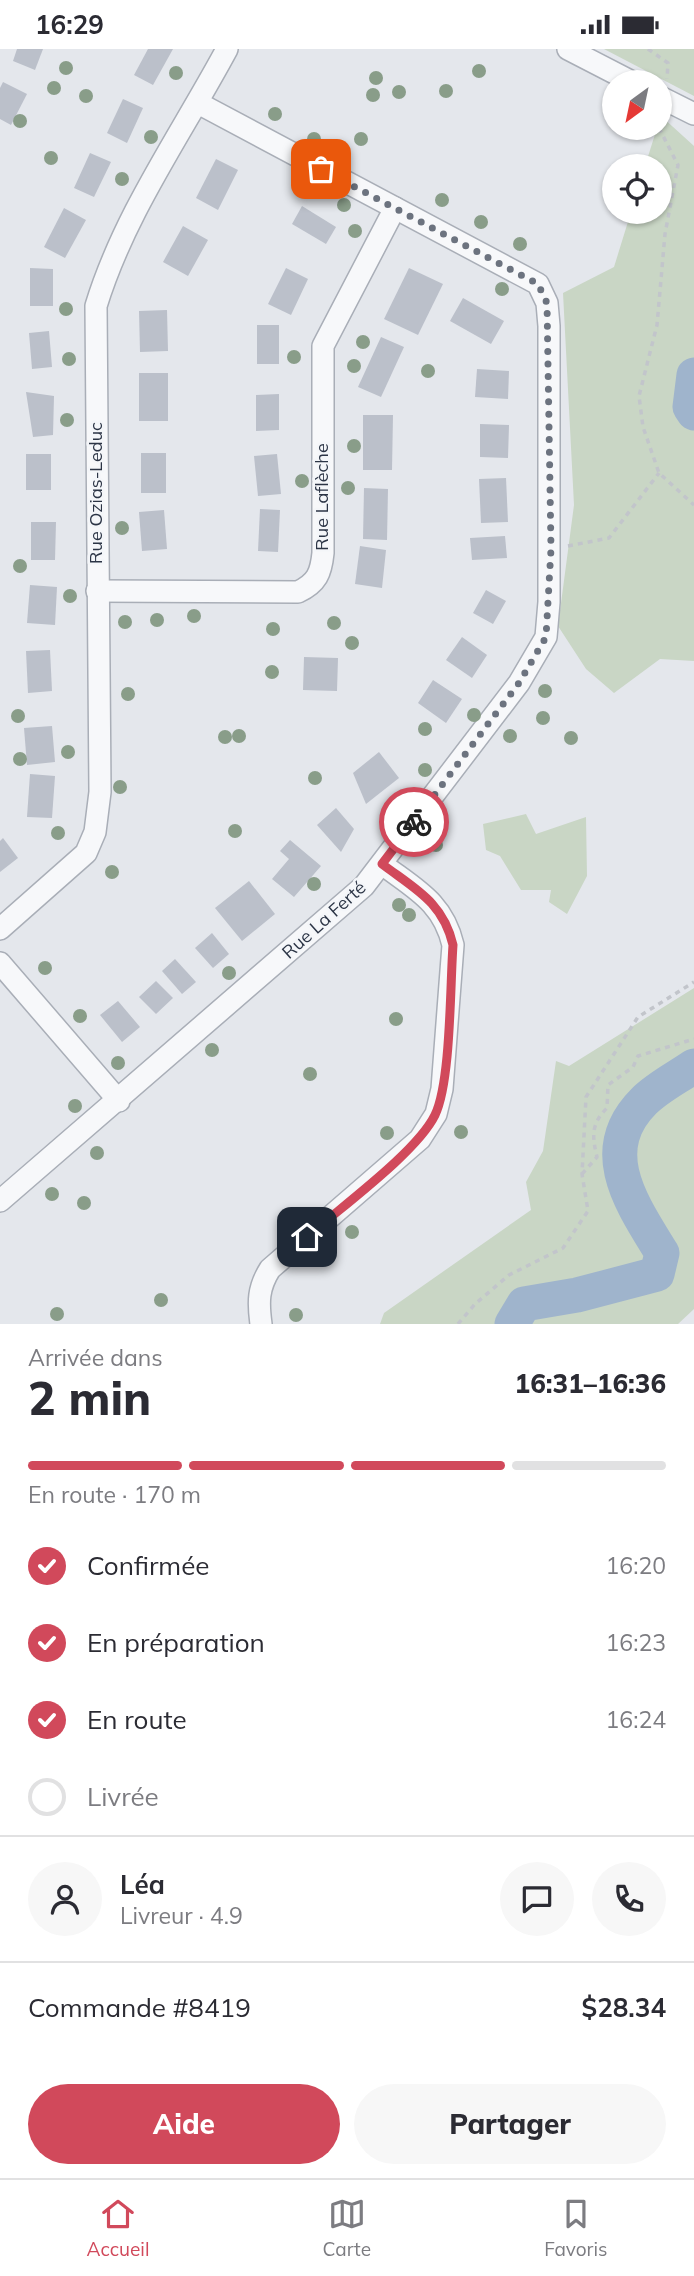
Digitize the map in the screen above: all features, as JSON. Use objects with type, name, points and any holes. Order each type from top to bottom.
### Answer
[{"type":"street","name":"Rue Ozias-Leduc","points":[[0,929],[86,853],[94,832],[100,792],[96,306],[107,269],[126,229],[227,49]]},
{"type":"street","points":[[568,49],[609,70]]},
{"type":"street","name":"Rue La Ferté","points":[[0,1201],[119,1101],[364,886],[519,683],[546,637],[551,549],[547,303],[538,284],[198,103]]},
{"type":"street","points":[[672,103],[694,114]]},
{"type":"street","name":"Rue Laflèche","points":[[97,591],[298,592],[313,585],[321,571],[323,553],[323,346],[395,208]]},
{"type":"street","points":[[261,1324],[258,1301],[261,1283],[270,1269],[420,1139],[436,1114],[442,1089],[453,945],[448,926],[435,904],[382,864]]},
{"type":"street","points":[[0,963],[119,1101]]},
{"type":"path","points":[[665,140],[678,165],[664,234],[657,325],[639,397],[643,427],[659,473],[694,505]]},
{"type":"path","points":[[551,549],[609,538],[659,473]]},
{"type":"path","points":[[458,1324],[475,1304],[509,1275],[563,1248],[588,1211],[582,1174],[586,1097],[638,1017],[694,982]]},
{"type":"path","points":[[582,1174],[597,1157],[592,1136],[596,1119],[607,1108],[608,1085],[633,1067],[638,1056],[694,1039]]},
{"type":"green space","points":[[604,49],[694,49],[694,96],[672,85],[672,70],[644,70]]},
{"type":"green space","points":[[672,126],[694,146],[694,661],[660,659],[614,693],[586,669],[558,626],[574,505],[563,293],[614,267],[627,224],[672,224],[672,154],[649,154],[653,140],[672,140]]},
{"type":"green space","points":[[526,814],[536,834],[586,817],[587,876],[567,914],[549,902],[551,890],[521,890],[500,856],[486,850],[483,824]]},
{"type":"green space","points":[[694,988],[694,1309],[678,1324],[380,1324],[384,1313],[531,1210],[526,1182],[543,1151],[556,1061],[569,1066]]},
{"type":"building","points":[[17,49],[43,49],[35,70],[13,61]]},
{"type":"building","points":[[148,49],[173,49],[153,85],[134,75]]},
{"type":"building","points":[[3,82],[27,94],[11,125],[0,119],[0,88]]},
{"type":"building","points":[[123,99],[143,108],[127,143],[107,133]]},
{"type":"building","points":[[90,153],[111,162],[94,197],[74,188]]},
{"type":"building","points":[[216,159],[238,170],[218,210],[196,198]]},
{"type":"building","points":[[302,206],[336,227],[326,244],[292,224]]},
{"type":"building","points":[[64,208],[86,220],[65,258],[44,247]]},
{"type":"building","points":[[183,226],[208,240],[188,276],[163,262]]},
{"type":"building","points":[[30,268],[53,269],[53,306],[30,306]]},
{"type":"building","points":[[286,268],[308,279],[291,315],[268,304]]},
{"type":"building","points":[[409,268],[443,284],[418,335],[384,319]]},
{"type":"building","points":[[463,298],[504,321],[491,344],[450,321]]},
{"type":"building","points":[[167,310],[168,351],[140,352],[139,311]]},
{"type":"building","points":[[257,325],[279,325],[279,364],[257,364]]},
{"type":"building","points":[[49,331],[52,367],[32,369],[29,333]]},
{"type":"building","points":[[381,337],[404,347],[381,397],[358,387]]},
{"type":"building","points":[[477,369],[509,371],[508,399],[475,397]]},
{"type":"building","points":[[139,373],[168,373],[168,421],[139,421]]},
{"type":"building","points":[[26,392],[54,396],[53,435],[33,437]]},
{"type":"building","points":[[279,394],[279,430],[256,431],[256,395]]},
{"type":"building","points":[[363,415],[393,415],[392,470],[363,470]]},
{"type":"building","points":[[480,424],[509,425],[508,458],[480,457]]},
{"type":"building","points":[[141,453],[166,453],[166,493],[141,493]]},
{"type":"building","points":[[26,454],[51,454],[51,490],[26,490]]},
{"type":"building","points":[[277,454],[281,494],[258,496],[254,456]]},
{"type":"building","points":[[506,478],[508,522],[481,523],[479,479]]},
{"type":"building","points":[[364,488],[388,489],[387,540],[363,539]]},
{"type":"building","points":[[260,509],[280,510],[278,552],[258,551]]},
{"type":"building","points":[[164,510],[167,549],[142,551],[139,512]]},
{"type":"building","points":[[31,522],[56,522],[55,560],[31,560]]},
{"type":"building","points":[[505,536],[507,558],[472,560],[470,538]]},
{"type":"building","points":[[360,546],[386,550],[382,588],[355,584]]},
{"type":"building","points":[[30,585],[57,587],[55,625],[27,623]]},
{"type":"building","points":[[486,590],[506,601],[493,624],[473,613]]},
{"type":"building","points":[[462,637],[487,655],[472,678],[446,660]]},
{"type":"building","points":[[50,650],[52,691],[28,693],[26,651]]},
{"type":"building","points":[[304,657],[338,658],[337,691],[303,690]]},
{"type":"building","points":[[433,680],[462,699],[446,723],[418,703]]},
{"type":"building","points":[[52,726],[55,762],[27,765],[24,728]]},
{"type":"building","points":[[379,752],[399,778],[366,804],[353,773]]},
{"type":"building","points":[[30,774],[55,776],[52,818],[27,817]]},
{"type":"building","points":[[336,808],[354,829],[341,852],[317,825]]},
{"type":"building","points":[[3,838],[18,858],[0,872],[0,841]]},
{"type":"building","points":[[290,840],[321,866],[294,897],[272,879],[289,859],[280,851]]},
{"type":"building","points":[[249,881],[275,914],[242,941],[215,908]]},
{"type":"building","points":[[212,933],[229,954],[213,968],[195,948]]},
{"type":"building","points":[[175,959],[196,982],[182,994],[162,971]]},
{"type":"building","points":[[156,981],[173,998],[156,1014],[139,997]]},
{"type":"building","points":[[118,1001],[140,1027],[122,1042],[100,1015]]},
{"type":"waterway","points":[[694,375],[690,407],[694,413]]},
{"type":"waterway","points":[[512,1324],[524,1304],[577,1295],[657,1274],[662,1253],[630,1197],[620,1158],[622,1139],[629,1120],[644,1101],[694,1066]]},
{"type":"way so far","points":[[321,169],[538,284],[547,303],[551,549],[546,637],[519,683],[414,822]]},
{"type":"route","points":[[307,1237],[420,1139],[436,1114],[442,1089],[453,945],[448,926],[435,904],[382,864],[414,822]]}]
